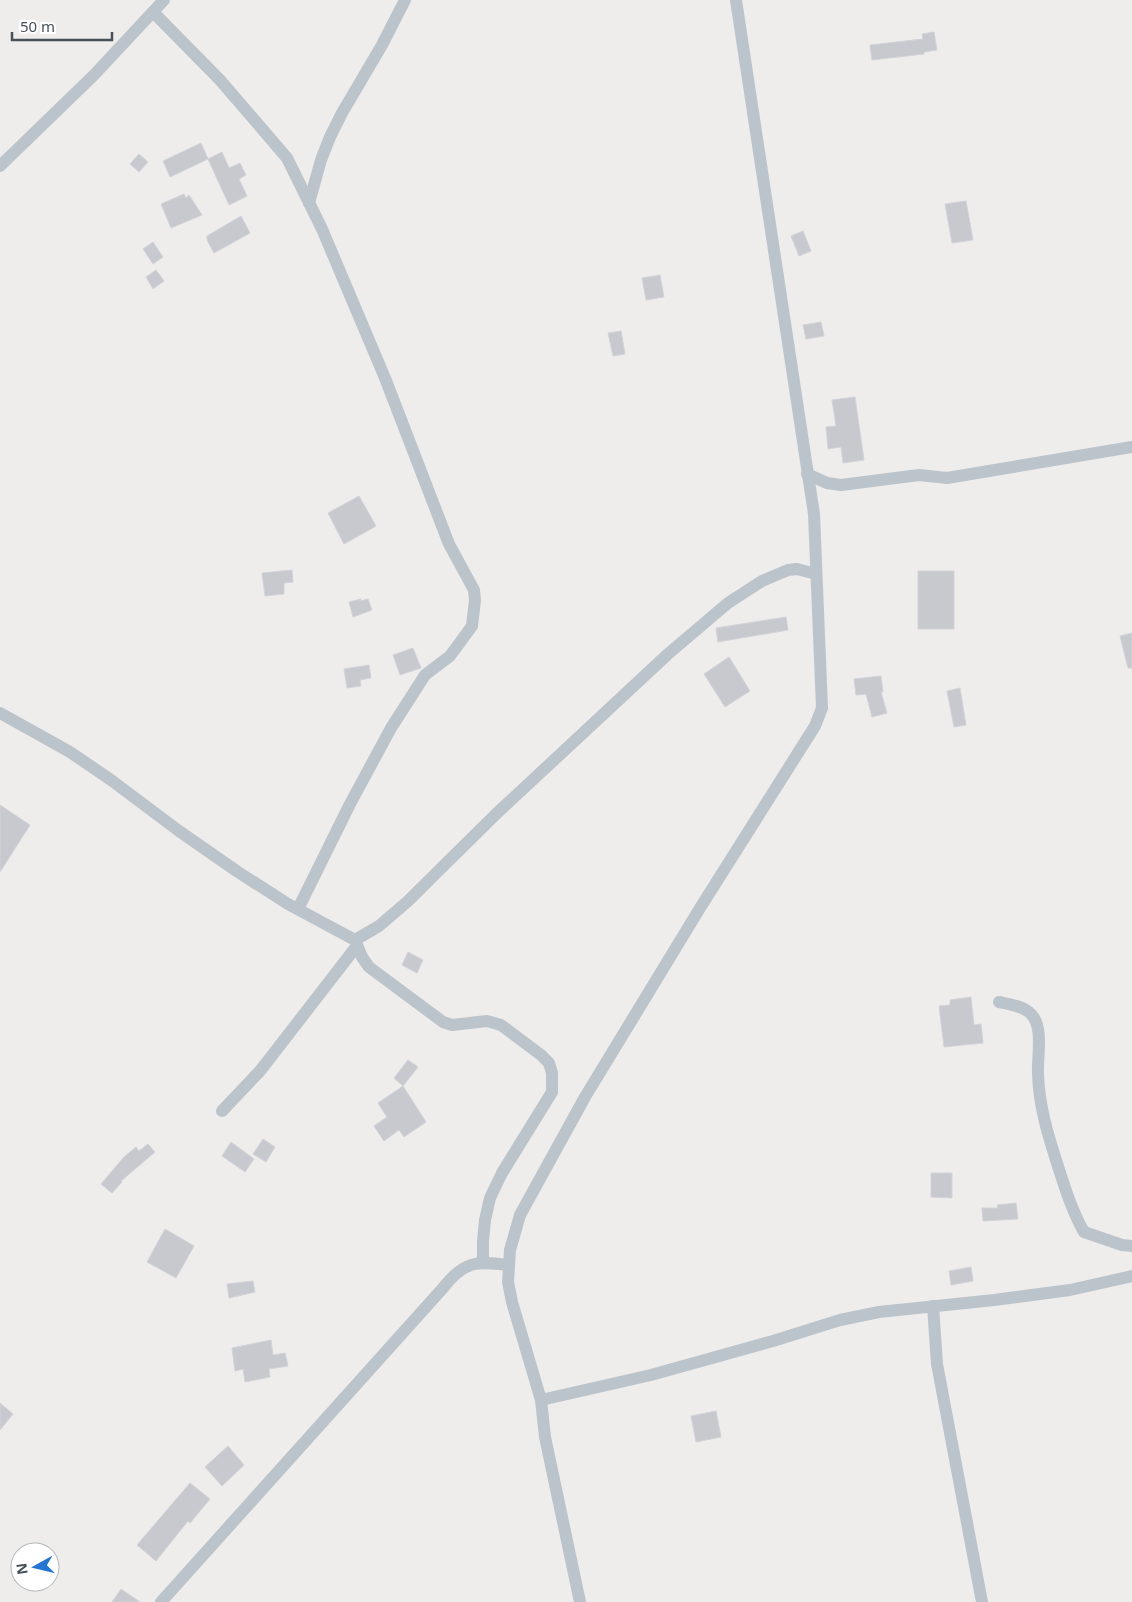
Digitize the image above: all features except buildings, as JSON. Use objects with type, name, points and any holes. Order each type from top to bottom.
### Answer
[{"type":"street","points":[[0,166],[94,75],[164,0]]},
{"type":"street","points":[[309,203],[321,160],[342,112],[382,45],[405,0]]},
{"type":"street","points":[[580,1602],[545,1437],[541,1400],[512,1302],[508,1282],[510,1250],[520,1215],[585,1097],[820,716],[822,708],[814,514],[736,0]]},
{"type":"street","points":[[153,12],[220,80],[287,158],[322,229],[385,378],[449,544],[474,590],[475,600],[472,626],[450,656],[425,676],[391,728],[350,804],[298,909]]},
{"type":"street","points":[[808,474],[827,484],[841,485],[920,475],[947,478],[1132,447]]},
{"type":"street","points":[[222,1111],[260,1071],[356,943],[407,902],[495,815],[668,654],[728,602],[762,581],[788,570],[797,569],[816,574]]},
{"type":"street","points":[[0,713],[70,752],[112,780],[179,831],[238,872],[356,943],[369,967],[443,1022],[452,1025],[487,1022],[501,1024],[541,1055],[549,1064],[552,1074],[552,1092],[502,1173],[490,1198],[482,1241],[483,1263]]},
{"type":"street","points":[[999,1002],[1014,1005],[1031,1014],[1038,1028],[1040,1046],[1038,1074],[1042,1111],[1067,1196],[1075,1216],[1084,1232],[1115,1243],[1132,1246]]},
{"type":"street","points":[[161,1602],[443,1288],[454,1273],[467,1266],[483,1263],[508,1265]]},
{"type":"street","points":[[541,1400],[660,1372],[774,1341],[840,1320],[879,1312],[1070,1290],[1132,1276]]},
{"type":"street","points":[[933,1306],[937,1364],[982,1602]]}]
